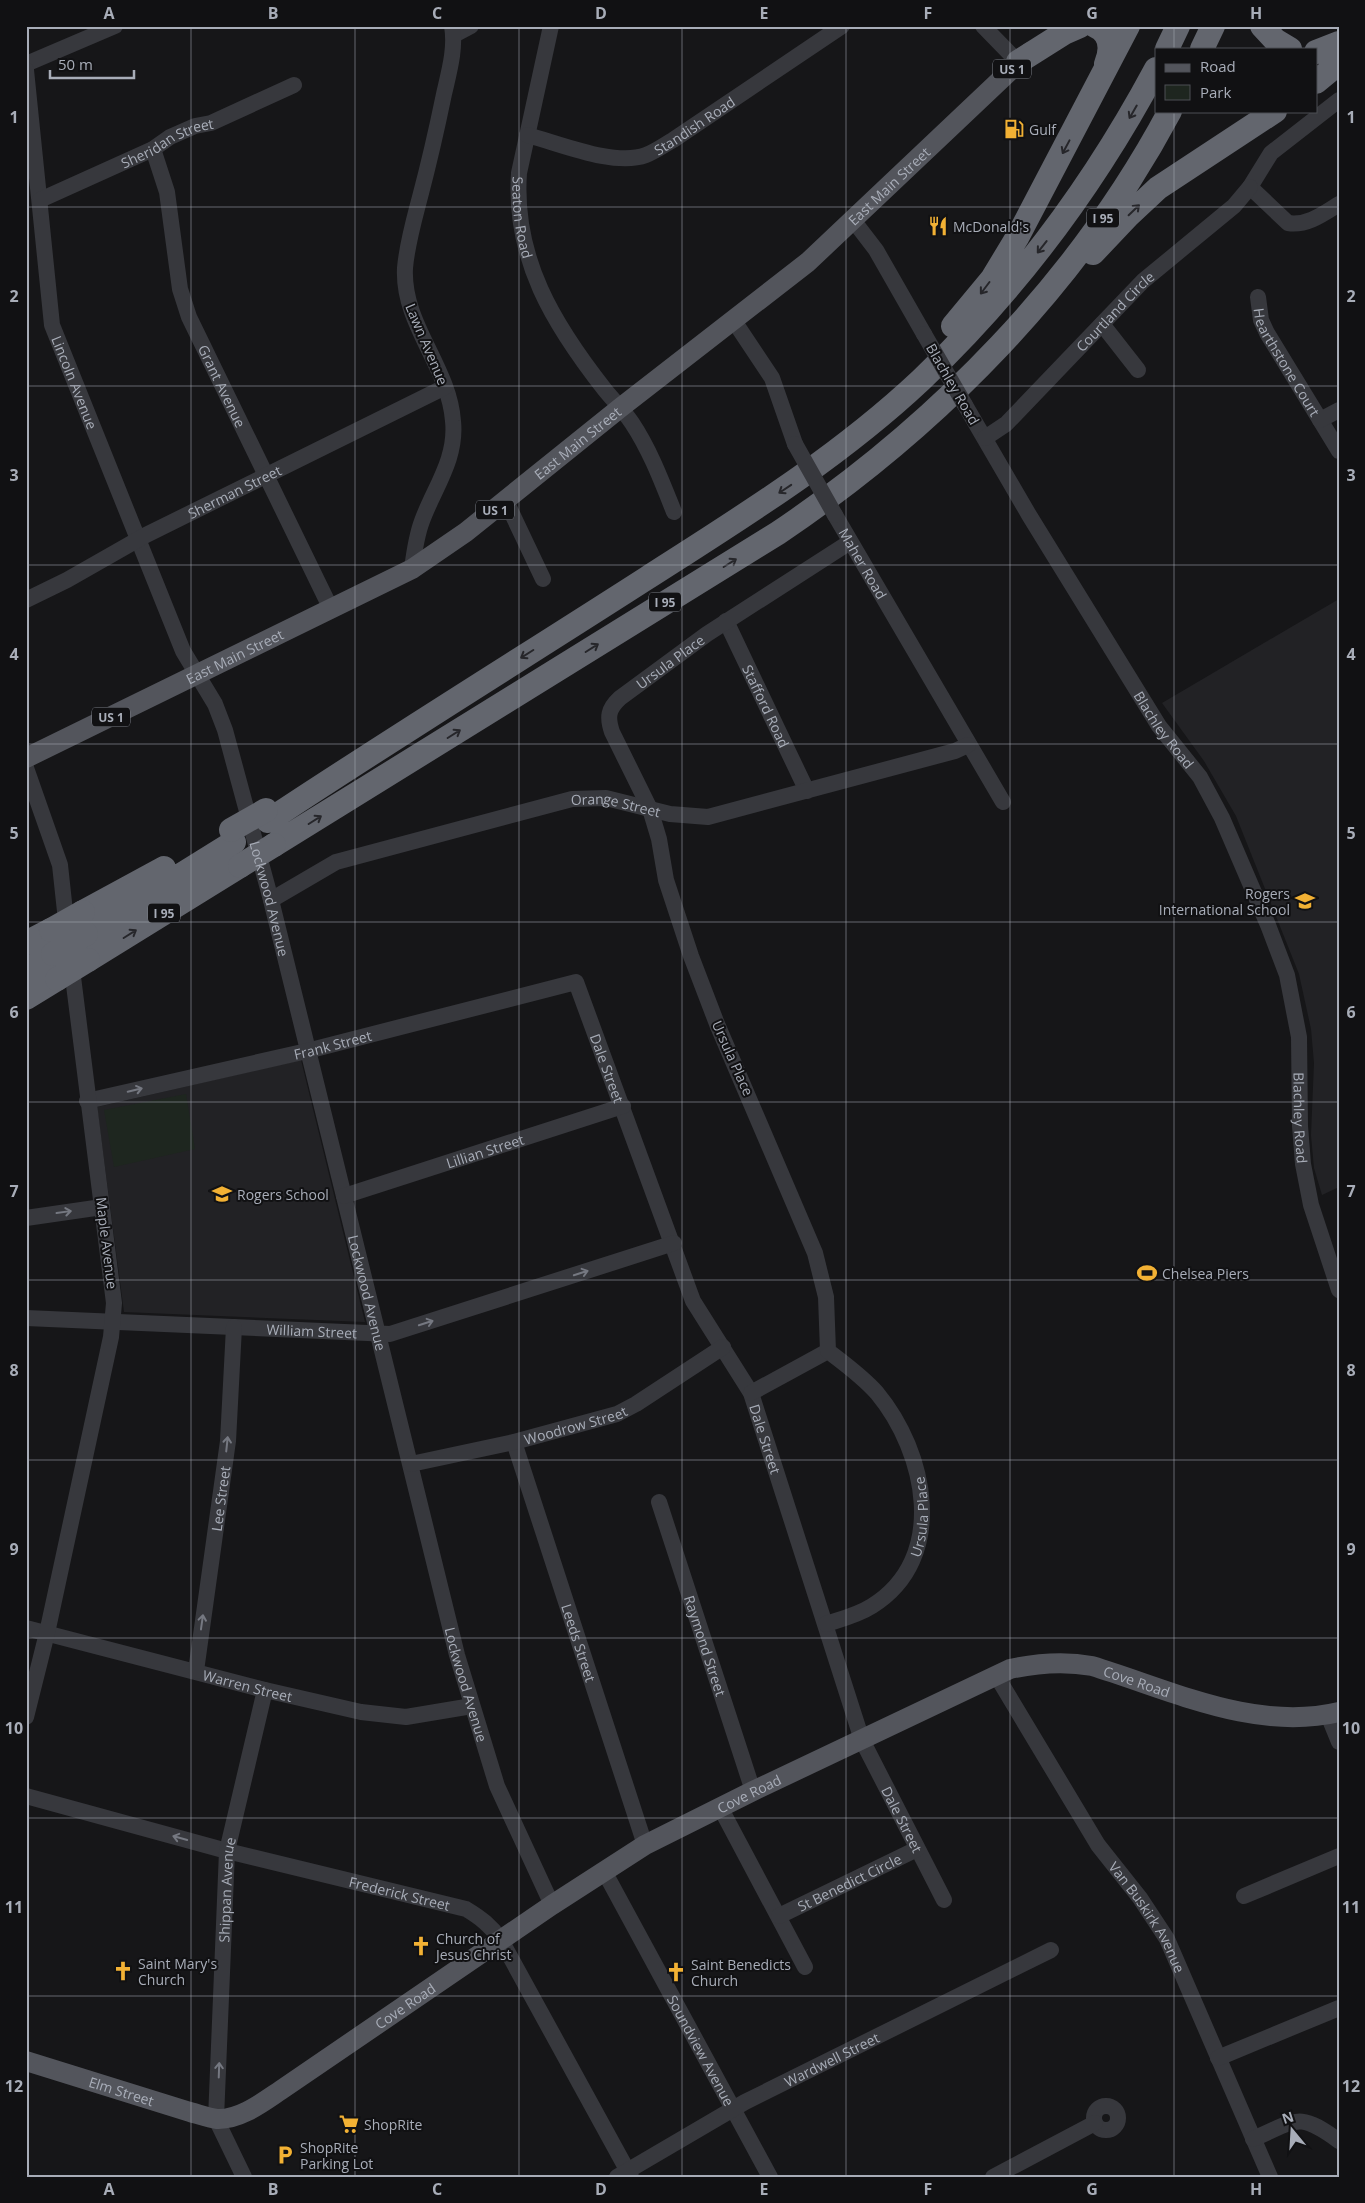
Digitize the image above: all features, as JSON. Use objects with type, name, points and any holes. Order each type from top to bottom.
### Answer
[{"type":"highway","points":[[1018,62],[1080,26]]},
{"type":"highway","points":[[1079,122],[1110,53],[1110,40],[1106,33],[1095,26]]},
{"type":"highway","points":[[859,434],[992,279],[1018,236],[1128,26]]},
{"type":"highway","points":[[1167,48],[1178,26]]},
{"type":"highway","points":[[1202,48],[1213,26]]},
{"type":"highway","points":[[1262,26],[1275,40],[1288,48]]},
{"type":"highway","points":[[1318,51],[1339,43]]},
{"type":"highway","points":[[1318,80],[1339,64]]},
{"type":"highway","name":"I 95","points":[[84,923],[381,747],[760,506],[859,434],[948,353],[1029,264],[1100,167],[1155,71]]},
{"type":"highway","name":"I 95","points":[[26,998],[812,510],[877,460],[939,406],[1025,318],[1101,221],[1169,112]]},
{"type":"highway","points":[[1025,318],[1078,269],[1128,216],[1158,188],[1272,112]]},
{"type":"highway","points":[[26,943],[51,930],[84,923]]},
{"type":"highway","points":[[26,971],[54,954],[84,923]]},
{"type":"main road","name":"East Main Street","points":[[26,758],[412,569],[466,532],[620,408],[808,262],[1018,62],[1060,26]]},
{"type":"main road","name":"Cove Road","points":[[216,2119],[234,2117],[258,2105],[552,1905],[645,1845],[753,1791],[1010,1669],[1041,1663],[1075,1663],[1109,1671],[1230,1710],[1275,1718],[1333,1714]]},
{"type":"main road","name":"Elm Street","points":[[26,2062],[216,2119]]},
{"type":"street","points":[[26,64],[115,26]]},
{"type":"street","points":[[453,30],[471,26]]},
{"type":"street","name":"Seaton Road","points":[[550,26],[519,173],[518,194],[525,246],[539,291],[556,320],[643,441],[674,512]]},
{"type":"street","points":[[984,26],[1018,62]]},
{"type":"street","name":"Standish Road","points":[[527,135],[611,157],[634,158],[646,155],[673,140],[834,28]]},
{"type":"street","name":"Lawn Avenue","points":[[412,569],[416,541],[422,520],[446,468],[451,452],[453,420],[445,387],[412,316],[406,291],[405,268],[448,78],[453,30]]},
{"type":"street","name":"Lincoln Avenue","points":[[26,70],[52,325],[137,540],[186,658],[196,675]]},
{"type":"street","name":"Sheridan Street","points":[[40,200],[153,149],[170,137],[195,126],[211,123],[294,85]]},
{"type":"street","name":"Courtland Circle","points":[[985,438],[1006,424],[1143,281],[1234,206],[1250,187],[1271,153],[1339,100]]},
{"type":"street","name":"Grant Avenue","points":[[153,149],[166,192],[180,289],[189,317],[267,475],[330,609]]},
{"type":"street","points":[[1250,187],[1288,223],[1295,224],[1311,221],[1339,204]]},
{"type":"street","name":"Blachley Road","points":[[853,220],[876,250],[965,405],[1159,726],[1200,778],[1222,818],[1268,925],[1287,976],[1299,1037],[1300,1126],[1303,1164],[1310,1204],[1339,1290]]},
{"type":"street","name":"Hearthstone Court","points":[[1258,297],[1261,320],[1267,333],[1339,451]]},
{"type":"street","name":"Maher Road","points":[[734,321],[772,378],[795,444],[850,542],[1003,802]]},
{"type":"street","points":[[1102,324],[1138,370]]},
{"type":"street","name":"Sherman Street","points":[[26,600],[67,580],[137,540],[445,387]]},
{"type":"street","points":[[1320,420],[1339,410]]},
{"type":"street","points":[[506,501],[543,579]]},
{"type":"street","name":"Ursula Place","points":[[826,1624],[873,1605],[893,1588],[907,1570],[917,1551],[922,1534],[923,1513],[917,1471],[899,1426],[868,1383],[828,1352],[826,1297],[815,1253],[717,1024],[666,880],[659,839],[650,809],[612,732],[609,719],[611,706],[726,621],[850,542]]},
{"type":"street","name":"Stafford Road","points":[[726,621],[806,791]]},
{"type":"street","name":"Lockwood Avenue","points":[[196,675],[219,713],[270,900],[472,1706],[497,1786],[552,1905]]},
{"type":"street","name":"Orange Street","points":[[270,900],[336,862],[572,799],[606,798],[670,814],[708,817],[955,751],[968,745]]},
{"type":"street","name":"Maple Avenue","points":[[26,768],[60,864],[87,1101],[114,1303],[113,1321],[47,1633],[26,1717]]},
{"type":"street","name":"Frank Street","points":[[87,1101],[307,1051],[576,982]]},
{"type":"street","name":"Dale Street","points":[[576,982],[674,1243],[693,1301],[752,1393],[862,1740],[944,1900]]},
{"type":"street","name":"Lillian Street","points":[[344,1196],[623,1106]]},
{"type":"street","points":[[26,1218],[102,1207]]},
{"type":"street","name":"William Street","points":[[26,1318],[379,1333],[398,1332],[674,1243]]},
{"type":"street","name":"Lee Street","points":[[196,1671],[228,1442],[234,1327]]},
{"type":"street","name":"Woodrow Street","points":[[411,1464],[514,1442],[625,1411],[723,1347]]},
{"type":"street","points":[[752,1393],[828,1352]]},
{"type":"street","name":"Leeds Street","points":[[514,1442],[645,1845]]},
{"type":"street","name":"Raymond Street","points":[[659,1502],[753,1791]]},
{"type":"street","name":"Warren Street","points":[[26,1628],[265,1690],[361,1712],[406,1717],[472,1706]]},
{"type":"street","name":"Van Buskirk Avenue","points":[[996,1675],[1098,1845],[1158,1924],[1270,2177]]},
{"type":"street","name":"Shippan Avenue","points":[[244,2177],[216,2119],[227,1851],[265,1690]]},
{"type":"street","points":[[1333,1714],[1339,1742]]},
{"type":"street","name":"Frederick Street","points":[[26,1796],[227,1851],[466,1909],[491,1926],[501,1940],[625,2175]]},
{"type":"street","name":"St Benedict Circle","points":[[720,1807],[805,1968]]},
{"type":"street","name":"St Benedict Circle","points":[[779,1916],[917,1849]]},
{"type":"street","points":[[1244,1896],[1339,1856]]},
{"type":"street","name":"Soundview Avenue","points":[[604,1871],[735,2108],[770,2177]]},
{"type":"street","name":"Wardwell Street","points":[[625,2175],[735,2108],[1051,1950]]},
{"type":"street","points":[[1218,2058],[1339,2008]]},
{"type":"street","points":[[1253,2139],[1288,2123],[1306,2121],[1317,2125],[1339,2141]]},
{"type":"street","points":[[993,2177],[1095,2123]]},
{"type":"shaded area","name":"Rogers International School","points":[[1339,599],[1339,1187],[1322,1195],[1314,1168],[1311,1135],[1314,1063],[1311,1029],[1299,974],[1236,816],[1204,761],[1162,703]]},
{"type":"shaded area","name":"Rogers School","points":[[301,1060],[365,1322],[124,1312],[97,1107]]},
{"type":"green space","points":[[186,1094],[195,1149],[114,1167],[104,1110]]},
{"type":"place","name":"Gulf","points":[[1014,129]]},
{"type":"place","name":"McDonald's","points":[[938,226]]},
{"type":"place","name":"Rogers International School","points":[[1305,901]]},
{"type":"place","name":"Rogers School","points":[[222,1194]]},
{"type":"place","name":"Chelsea Piers","points":[[1147,1273]]},
{"type":"place","name":"Church of Jesus Christ","points":[[421,1946]]},
{"type":"place","name":"Saint Mary's Church","points":[[123,1971]]},
{"type":"place","name":"Saint Benedicts Church","points":[[676,1972]]},
{"type":"place","name":"ShopRite","points":[[349,2124]]},
{"type":"place","name":"ShopRite Parking Lot","points":[[285,2155]]}]
